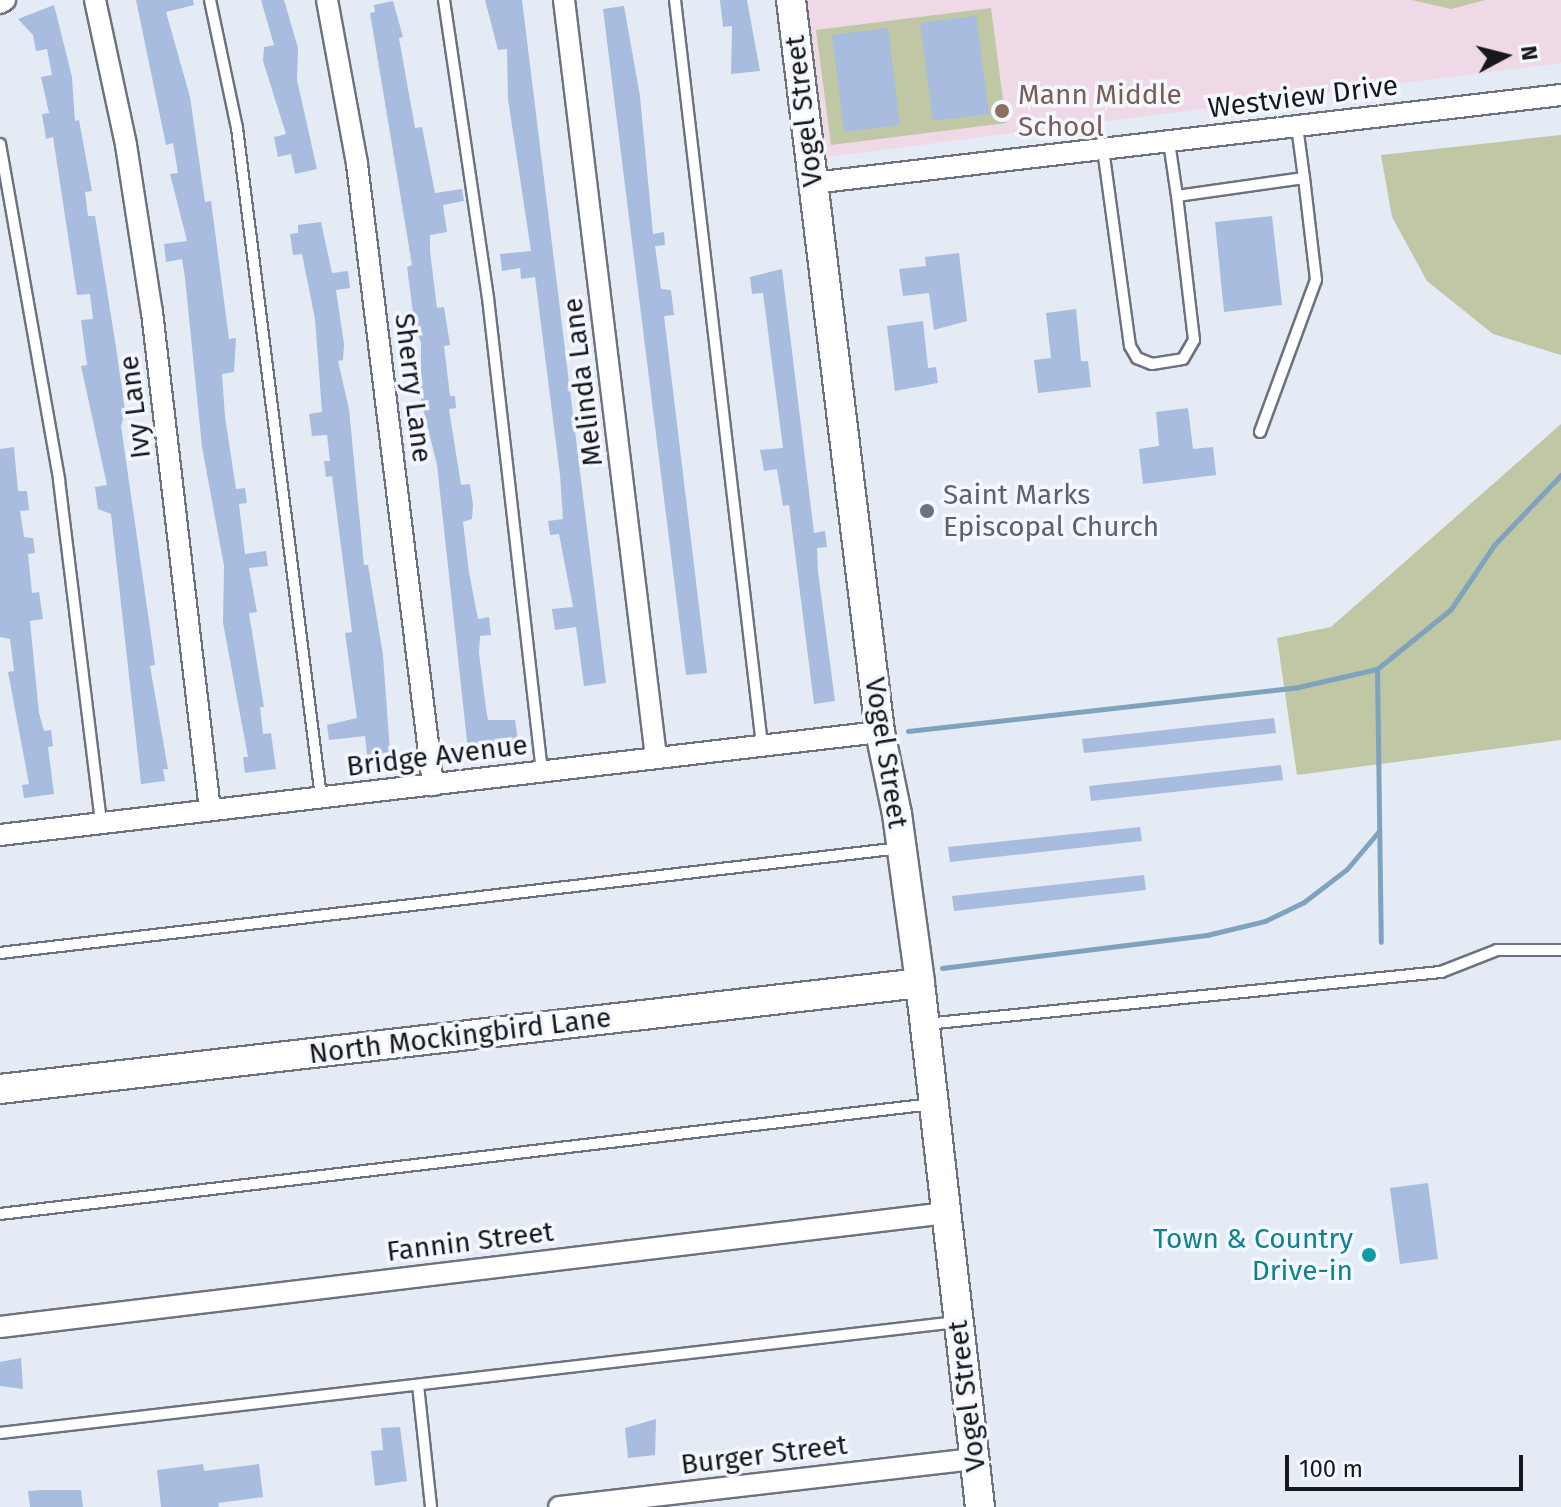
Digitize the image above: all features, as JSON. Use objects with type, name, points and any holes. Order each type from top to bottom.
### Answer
[{"type":"street","name":"Ivy Lane","points":[[95,0],[126,145],[152,312],[210,810]]},
{"type":"street","name":"Sherry Lane","points":[[327,0],[357,164],[433,785]]},
{"type":"street","name":"Melinda Lane","points":[[564,0],[656,757]]},
{"type":"street","name":"Vogel Street","points":[[791,0],[880,732],[902,848],[920,983],[980,1507]]},
{"type":"street","name":"Westview Drive","points":[[813,183],[1561,95]]},
{"type":"street","name":"Bridge Avenue","points":[[0,835],[880,732]]},
{"type":"street","name":"North Mockingbird Lane","points":[[0,1089],[920,983]]},
{"type":"street","name":"Fannin Street","points":[[0,1327],[946,1213]]},
{"type":"street","name":"Burger Street","points":[[559,1507],[974,1459]]},
{"type":"lane","points":[[210,0],[237,128],[321,798]]},
{"type":"lane","points":[[444,0],[488,298],[542,772]]},
{"type":"lane","points":[[675,0],[762,745]]},
{"type":"lane","points":[[1260,432],[1316,280],[1297,126]]},
{"type":"lane","points":[[1103,149],[1130,346],[1137,358],[1152,364],[1183,359],[1194,340],[1169,142]]},
{"type":"lane","points":[[0,144],[59,480],[101,823]]},
{"type":"lane","points":[[1177,196],[1304,178]]},
{"type":"lane","points":[[0,953],[902,848]]},
{"type":"lane","points":[[924,1024],[1441,972],[1497,950],[1561,950]]},
{"type":"lane","points":[[0,1214],[934,1104]]},
{"type":"lane","points":[[0,1433],[959,1321]]},
{"type":"lane","points":[[418,1385],[431,1507]]},
{"type":"shaded area","name":"Mann Middle School","points":[[801,0],[1561,0],[1561,63],[819,158]]},
{"type":"green space","points":[[1412,0],[1485,0],[1451,9]]},
{"type":"green space","points":[[991,8],[1006,123],[831,145],[816,30]]},
{"type":"green space","points":[[1561,135],[1561,355],[1493,334],[1427,281],[1392,217],[1381,155]]},
{"type":"green space","points":[[1561,424],[1561,740],[1297,775],[1277,638],[1331,627]]},
{"type":"building","points":[[136,0],[193,0],[194,5],[166,12],[190,97],[205,202],[211,201],[229,339],[236,338],[234,372],[222,374],[225,417],[236,489],[245,488],[247,503],[239,504],[245,554],[266,551],[268,566],[249,568],[257,612],[249,613],[264,707],[260,707],[263,734],[271,733],[276,769],[245,773],[243,757],[248,757],[223,623],[224,566],[202,447],[185,278],[182,259],[166,262],[164,244],[187,241],[170,174],[178,173],[173,143],[166,145]]},
{"type":"building","points":[[261,0],[284,0],[298,48],[297,80],[317,169],[295,174],[291,154],[278,157],[274,137],[286,134],[263,61],[264,47],[274,45]]},
{"type":"building","points":[[485,0],[522,0],[606,683],[584,686],[576,627],[555,630],[552,609],[573,607],[559,534],[550,535],[548,521],[563,519],[560,475],[535,277],[521,279],[520,268],[502,271],[500,254],[531,251],[508,99],[507,49],[498,50]]},
{"type":"building","points":[[720,0],[747,0],[760,71],[731,74],[732,26],[723,27]]},
{"type":"building","points":[[393,1],[403,37],[399,38],[415,128],[422,127],[435,193],[462,189],[464,201],[443,205],[447,232],[430,235],[430,251],[437,308],[444,307],[450,345],[444,346],[450,396],[455,396],[456,408],[449,409],[461,485],[470,484],[473,505],[472,519],[463,522],[469,572],[478,619],[489,617],[491,635],[480,636],[479,653],[486,709],[488,720],[515,720],[518,740],[468,750],[437,465],[421,400],[421,342],[415,328],[402,330],[400,314],[413,313],[407,267],[412,265],[370,13],[375,12],[374,5]]},
{"type":"building","points":[[54,5],[72,77],[75,121],[79,120],[92,191],[85,192],[88,216],[95,216],[116,347],[125,411],[121,426],[155,665],[150,666],[168,769],[163,769],[165,781],[141,784],[111,514],[98,509],[95,487],[107,485],[81,366],[87,365],[81,320],[93,319],[90,294],[77,295],[53,137],[46,139],[42,114],[49,113],[41,77],[52,75],[47,49],[36,51],[33,35],[18,19]]},
{"type":"building","points":[[624,6],[640,96],[653,234],[664,232],[665,245],[655,246],[661,289],[671,290],[674,315],[664,316],[707,673],[686,675],[603,9]]},
{"type":"building","points":[[976,16],[989,114],[933,121],[920,23]]},
{"type":"building","points":[[888,28],[900,125],[844,132],[832,35]]},
{"type":"building","points":[[1272,216],[1282,305],[1224,312],[1215,222]]},
{"type":"building","points":[[321,222],[332,273],[348,271],[350,288],[336,290],[344,344],[343,360],[338,361],[349,409],[364,565],[368,565],[383,655],[390,752],[367,755],[365,736],[329,740],[327,725],[357,718],[345,633],[352,632],[332,476],[326,477],[324,461],[330,461],[327,435],[312,436],[309,414],[322,412],[315,319],[302,254],[293,255],[290,234],[298,233],[298,225]]},
{"type":"building","points":[[959,253],[967,321],[934,330],[929,293],[903,296],[899,269],[926,266],[925,257]]},
{"type":"building","points":[[782,269],[814,533],[825,531],[827,547],[817,548],[818,571],[835,701],[814,704],[789,505],[783,506],[777,469],[764,471],[760,450],[783,448],[763,293],[752,294],[750,277]]},
{"type":"building","points":[[1076,309],[1081,361],[1088,361],[1091,387],[1038,393],[1034,360],[1051,358],[1046,313]]},
{"type":"building","points":[[923,321],[928,368],[936,367],[938,383],[895,391],[887,326]]},
{"type":"building","points":[[1188,408],[1193,449],[1213,447],[1216,475],[1143,484],[1139,449],[1159,446],[1156,412]]},
{"type":"building","points":[[14,447],[18,491],[27,491],[29,510],[20,511],[24,537],[33,538],[35,553],[28,554],[32,593],[39,592],[43,619],[30,621],[39,713],[44,731],[51,730],[53,746],[48,747],[54,794],[24,798],[22,785],[29,784],[8,672],[14,671],[10,639],[0,637],[0,449]]},
{"type":"building","points":[[1274,718],[1276,733],[1084,753],[1082,739]]},
{"type":"building","points":[[1281,765],[1283,780],[1091,801],[1089,786]]},
{"type":"building","points":[[1140,827],[1142,841],[950,862],[948,847]]},
{"type":"building","points":[[1144,875],[1146,890],[954,911],[952,896]]},
{"type":"building","points":[[1428,1183],[1438,1259],[1400,1264],[1390,1188]]},
{"type":"building","points":[[21,1358],[23,1389],[0,1386],[0,1362]]},
{"type":"building","points":[[656,1419],[655,1455],[628,1458],[625,1428]]},
{"type":"building","points":[[400,1427],[407,1481],[375,1486],[371,1451],[383,1450],[381,1428]]},
{"type":"building","points":[[203,1464],[204,1471],[259,1464],[263,1497],[218,1503],[219,1507],[161,1507],[157,1470]]},
{"type":"building","points":[[81,1490],[83,1507],[30,1507],[28,1491]]},
{"type":"waterway","points":[[908,731],[1298,687],[1377,669],[1451,609],[1494,545],[1561,475]]},
{"type":"waterway","points":[[1377,669],[1381,942]]},
{"type":"waterway","points":[[942,968],[1207,935],[1265,921],[1304,902],[1347,869],[1379,831]]},
{"type":"place","name":"Mann Middle School","points":[[1002,111]]},
{"type":"place","name":"Saint Marks Episcopal Church","points":[[927,511]]},
{"type":"place","name":"Town & Country Drive-in","points":[[1369,1255]]}]
